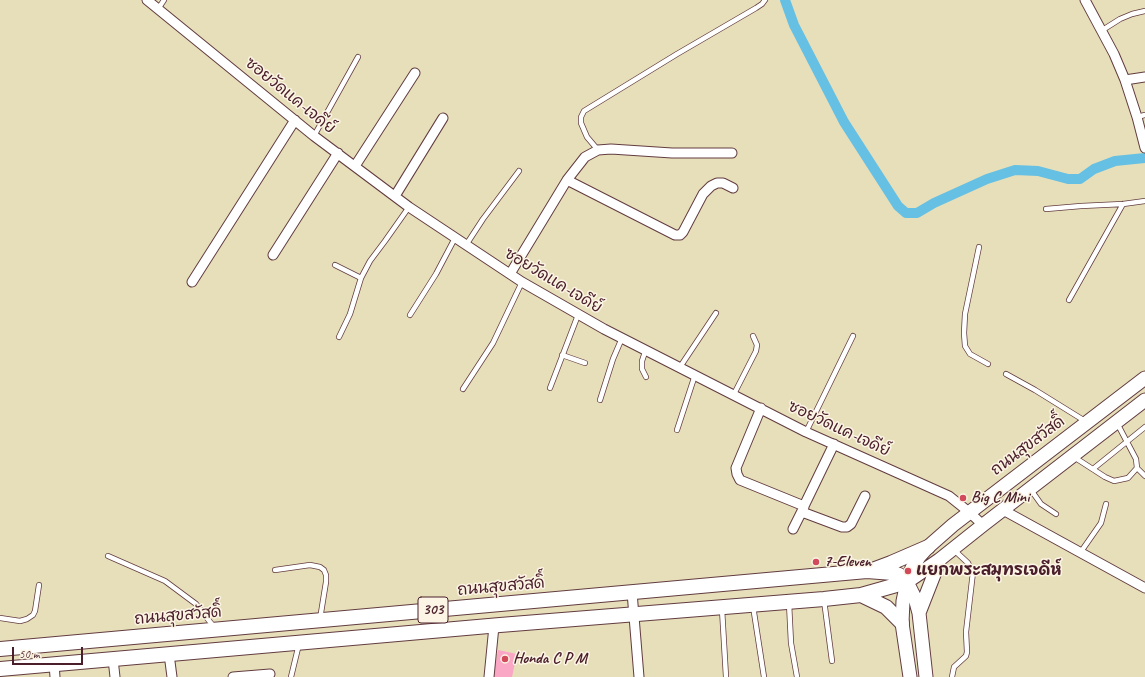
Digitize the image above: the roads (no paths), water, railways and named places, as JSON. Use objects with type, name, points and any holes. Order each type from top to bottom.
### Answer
[{"type":"main road","name":"ถนนสุขสวัสดิ์","points":[[910,677],[902,623],[903,601],[906,582],[918,557],[969,512],[1145,378]]},
{"type":"main road","points":[[926,677],[915,598],[906,582],[940,560],[982,525],[1144,402]]},
{"type":"main road","points":[[867,571],[891,563],[928,547]]},
{"type":"main road","points":[[918,613],[940,560]]},
{"type":"main road","name":"ถนนสุขสวัสดิ์","points":[[0,649],[867,571],[893,572],[899,575],[906,582]]},
{"type":"main road","name":"303","points":[[4,670],[54,671],[113,659],[824,599],[861,595],[906,582]]},
{"type":"main road","points":[[861,595],[886,607],[902,623]]},
{"type":"street","name":"ซอยวัดแค-เจดีย์","points":[[147,0],[314,136],[409,207],[522,282],[578,315],[806,432],[949,496],[982,525]]},
{"type":"street","points":[[1085,0],[1126,80],[1141,116],[1145,148]]},
{"type":"street","points":[[355,166],[415,72]]},
{"type":"street","points":[[1126,80],[1145,77]]},
{"type":"street","points":[[395,196],[443,118]]},
{"type":"street","points":[[192,282],[295,120]]},
{"type":"street","points":[[510,274],[567,180],[585,156],[598,150],[611,149],[672,153],[732,153]]},
{"type":"street","points":[[273,255],[338,153]]},
{"type":"street","points":[[567,180],[675,235],[680,235],[683,232],[703,194],[711,186],[723,183],[733,188]]},
{"type":"street","points":[[761,408],[736,468],[740,480],[842,527],[847,527],[851,524],[865,496]]},
{"type":"street","points":[[793,529],[834,444]]},
{"type":"street","points":[[1003,510],[1145,588]]},
{"type":"street","points":[[632,592],[639,677]]},
{"type":"street","points":[[489,677],[494,626]]},
{"type":"street","points":[[169,654],[172,677]]},
{"type":"street","points":[[113,659],[115,677]]},
{"type":"street","points":[[233,677],[270,674]]},
{"type":"lane","points":[[158,9],[164,0]]},
{"type":"lane","points":[[598,150],[587,137],[581,123],[581,117],[584,111],[756,8],[765,0]]},
{"type":"lane","points":[[1101,31],[1120,19],[1145,11]]},
{"type":"lane","points":[[314,136],[358,57]]},
{"type":"lane","points":[[466,245],[483,219],[519,171]]},
{"type":"lane","points":[[1046,209],[1123,204],[1145,201]]},
{"type":"lane","points":[[1069,300],[1123,204]]},
{"type":"lane","points":[[339,337],[350,314],[360,278],[370,261],[409,207]]},
{"type":"lane","points":[[410,315],[433,280],[455,238]]},
{"type":"lane","points":[[979,247],[965,314],[964,333],[965,346],[970,354],[988,364]]},
{"type":"lane","points":[[335,265],[360,278]]},
{"type":"lane","points":[[463,389],[493,343],[522,282]]},
{"type":"lane","points":[[680,367],[716,313]]},
{"type":"lane","points":[[550,388],[578,315]]},
{"type":"lane","points":[[734,394],[756,351],[757,345],[753,336]]},
{"type":"lane","points":[[806,432],[853,336]]},
{"type":"lane","points":[[600,400],[613,359],[622,338]]},
{"type":"lane","points":[[646,350],[642,360],[642,370],[646,377]]},
{"type":"lane","points":[[562,355],[585,363]]},
{"type":"lane","points":[[677,430],[695,374]]},
{"type":"lane","points":[[1006,374],[1087,422]]},
{"type":"lane","points":[[1116,422],[1136,459],[1137,468],[1145,476]]},
{"type":"lane","points":[[1093,469],[1145,427]]},
{"type":"lane","points":[[1072,456],[1114,481],[1128,478],[1137,468]]},
{"type":"lane","points":[[1030,488],[1041,504],[1056,514]]},
{"type":"lane","points":[[1080,553],[1101,523],[1106,504]]},
{"type":"lane","points":[[952,677],[954,667],[966,656],[967,652],[966,632],[973,572],[968,563],[953,549]]},
{"type":"lane","points":[[108,556],[165,581],[196,604],[216,629]]},
{"type":"lane","points":[[275,570],[310,565],[320,567],[324,570],[326,582],[320,620]]},
{"type":"lane","points":[[0,618],[20,621],[27,620],[33,615],[35,611],[39,584]]},
{"type":"lane","points":[[824,599],[832,661]]},
{"type":"lane","points":[[788,602],[791,643],[797,677]]},
{"type":"lane","points":[[753,604],[764,677]]},
{"type":"lane","points":[[722,607],[726,677]]},
{"type":"lane","points":[[291,677],[299,643]]},
{"type":"waterway","points":[[785,0],[794,25],[844,122],[898,206],[906,213],[917,213],[934,203],[987,179],[1015,170],[1038,171],[1068,179],[1080,179],[1094,169],[1115,161],[1145,158]]},
{"type":"place","name":"Big C Mini","points":[[963,498]]},
{"type":"place","name":"7-Eleven","points":[[816,562]]},
{"type":"place","name":"แยกพระสมุทรเจดีห์","points":[[908,571]]},
{"type":"place","name":"Honda C P M","points":[[505,659]]}]
